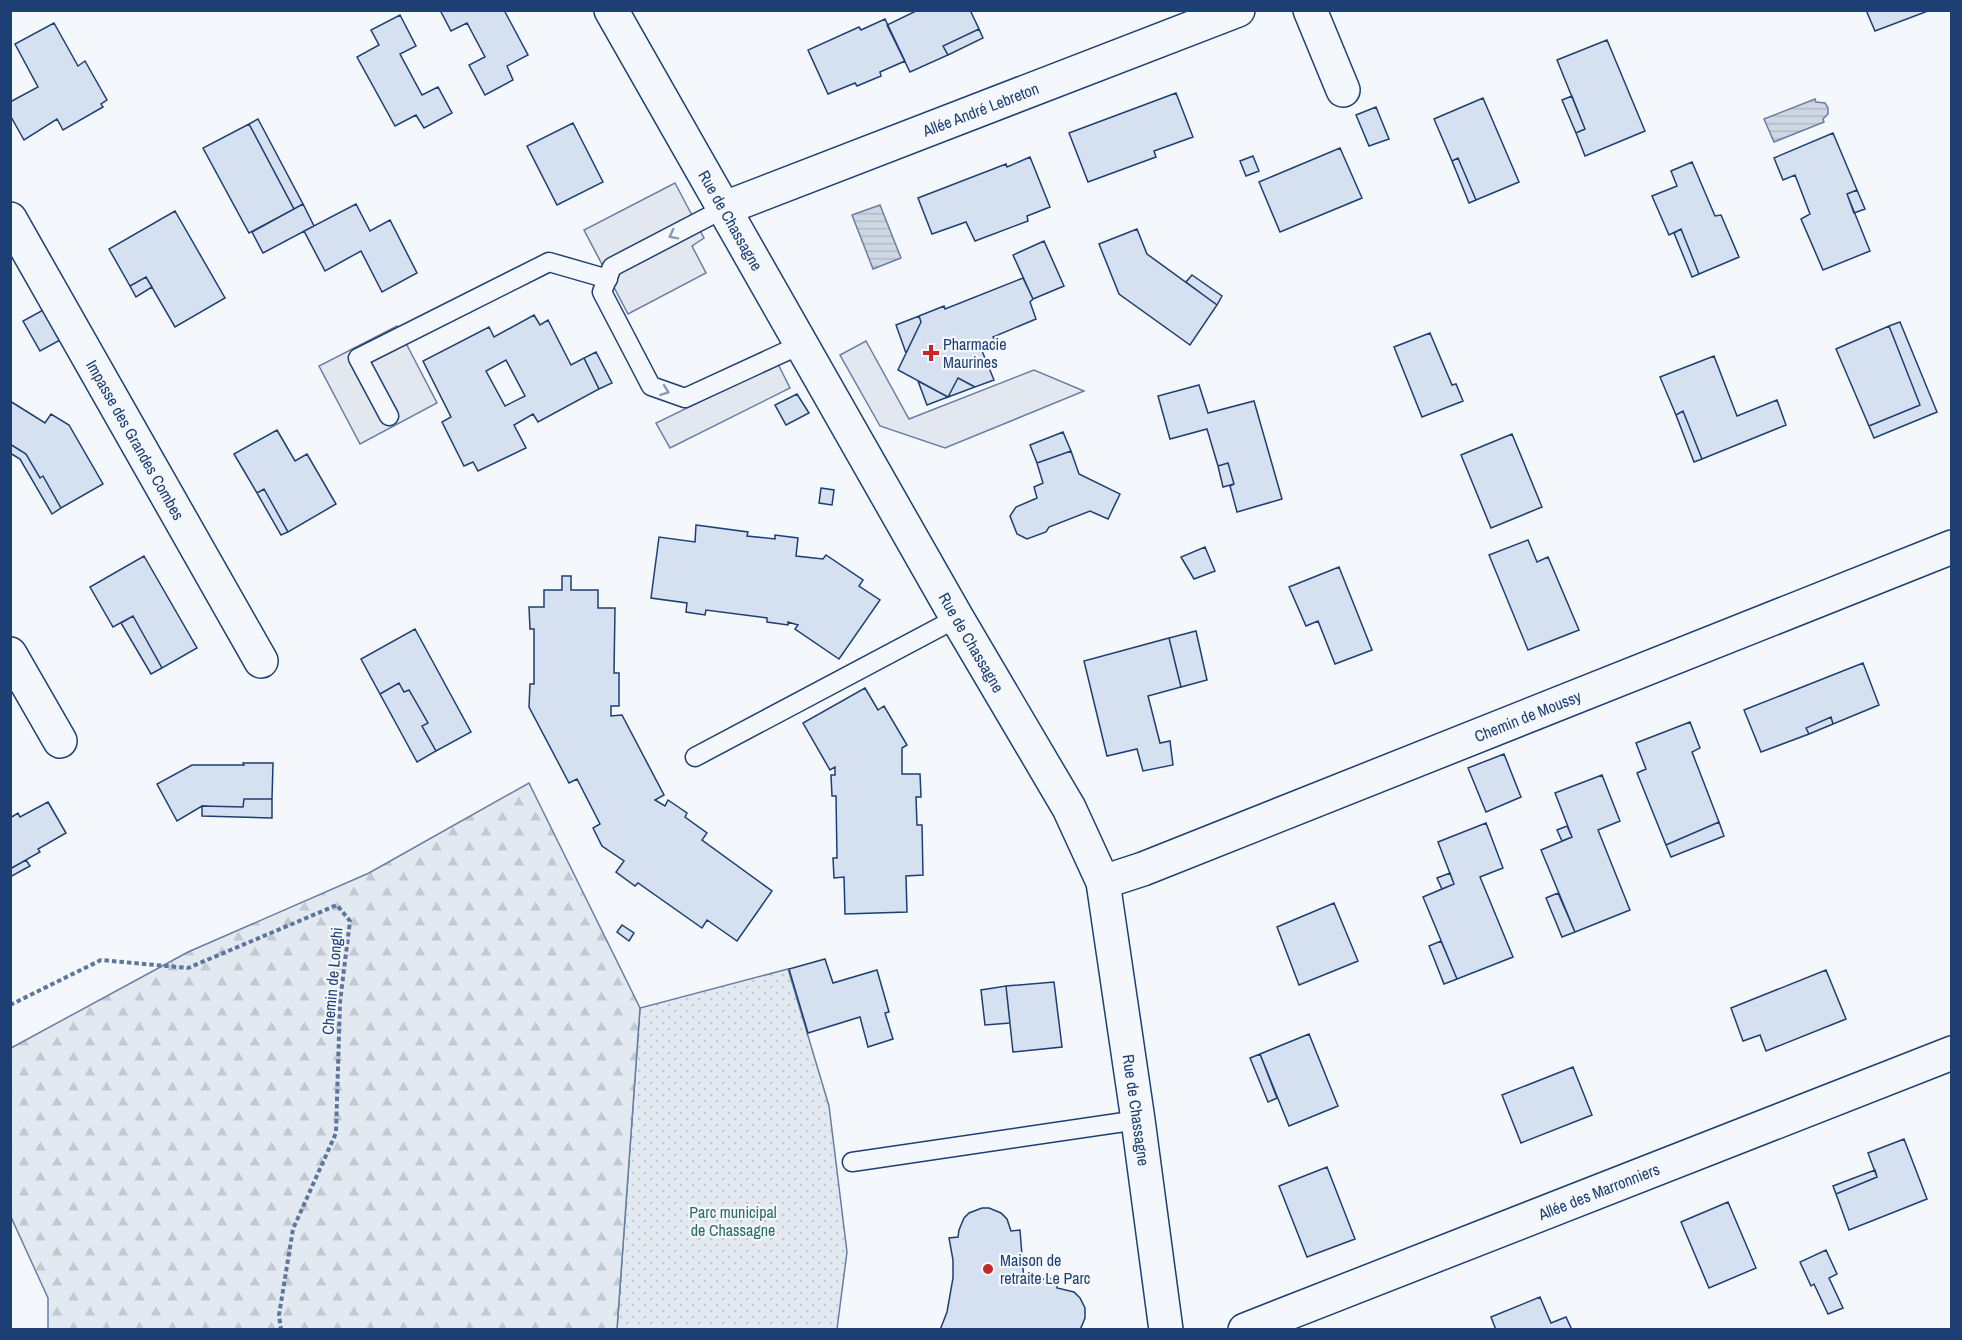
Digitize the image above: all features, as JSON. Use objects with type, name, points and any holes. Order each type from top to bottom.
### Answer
[{"type":"street","name":"Rue de Chassagne","points":[[611,10],[957,618],[1069,808],[1103,882],[1166,1329]]},
{"type":"street","name":"Allée André Lebreton","points":[[725,208],[1238,10]]},
{"type":"street","points":[[1310,10],[1343,90]]},
{"type":"street","name":"Impasse des Grandes Combes","points":[[10,219],[261,661]]},
{"type":"street","name":"Chemin de Moussy","points":[[1103,882],[1143,869],[1952,547]]},
{"type":"street","points":[[10,654],[60,741]]},
{"type":"street","name":"Allée des Marronniers","points":[[1245,1329],[1952,1053]]},
{"type":"lane","points":[[725,208],[612,267],[602,292],[651,386],[685,398],[802,344]]},
{"type":"lane","points":[[389,416],[358,358],[549,262],[608,279]]},
{"type":"lane","points":[[695,757],[957,618]]},
{"type":"lane","points":[[852,1162],[1138,1120]]},
{"type":"path","name":"Chemin de Longhi","points":[[10,1005],[101,960],[188,968],[337,905],[350,921],[340,1002],[336,1134],[293,1229],[279,1316],[281,1329]]},
{"type":"green space","points":[[529,783],[640,1008],[617,1329],[48,1329],[48,1298],[11,1217],[11,1048],[188,952],[369,873]]},
{"type":"green space","name":"Parc municipal de Chassagne","points":[[788,969],[829,1106],[847,1252],[837,1329],[617,1330],[640,1008]]},
{"type":"shaded area","points":[[1815,99],[1816,102],[1825,103],[1828,108],[1824,122],[1774,142],[1764,119]]},
{"type":"shaded area","points":[[675,183],[704,238],[692,246],[706,273],[628,314],[584,230]]},
{"type":"shaded area","points":[[880,205],[901,258],[873,269],[852,215]]},
{"type":"shaded area","points":[[397,326],[437,403],[360,444],[319,366]]},
{"type":"shaded area","points":[[866,341],[909,419],[1034,370],[1084,391],[945,448],[880,426],[840,355]]},
{"type":"shaded area","points":[[778,364],[790,388],[670,448],[656,423]]},
{"type":"building","points":[[440,10],[504,10],[528,55],[507,66],[513,80],[485,95],[469,65],[485,57],[467,23],[451,31]]},
{"type":"building","points":[[918,10],[970,10],[979,29],[943,46],[948,55],[910,72],[887,25]]},
{"type":"building","points":[[1866,10],[1928,10],[1928,11],[1875,31]]},
{"type":"building","points":[[400,15],[416,46],[400,54],[422,95],[438,87],[452,113],[424,128],[416,115],[395,126],[357,57],[379,45],[371,30]]},
{"type":"building","points":[[885,19],[905,61],[880,72],[881,76],[828,94],[808,50],[859,27],[861,30]]},
{"type":"building","points":[[54,23],[78,66],[85,61],[107,100],[101,104],[103,107],[63,130],[57,119],[24,140],[10,115],[10,102],[38,87],[15,44]]},
{"type":"building","points":[[979,29],[983,38],[948,55],[943,46]]},
{"type":"building","points":[[1607,40],[1645,131],[1585,156],[1576,133],[1585,129],[1557,60]]},
{"type":"building","points":[[1176,93],[1193,137],[1154,151],[1156,157],[1088,182],[1069,133]]},
{"type":"building","points":[[1572,96],[1585,129],[1576,133],[1562,100]]},
{"type":"building","points":[[1483,98],[1519,182],[1476,200],[1458,158],[1452,161],[1434,119]]},
{"type":"building","points":[[1376,107],[1389,139],[1369,146],[1356,115]]},
{"type":"building","points":[[258,119],[303,204],[294,209],[249,124]]},
{"type":"building","points":[[573,123],[603,182],[557,205],[527,146]]},
{"type":"building","points":[[249,124],[294,209],[249,233],[203,148]]},
{"type":"building","points":[[1833,133],[1857,190],[1847,194],[1870,251],[1823,270],[1801,219],[1810,214],[1795,175],[1783,180],[1774,158]]},
{"type":"building","points":[[1340,148],[1362,198],[1280,232],[1259,182]]},
{"type":"building","points":[[1253,156],[1259,171],[1246,176],[1240,161]]},
{"type":"building","points":[[1030,157],[1050,207],[1027,216],[1028,221],[975,241],[966,222],[932,234],[918,198]]},
{"type":"building","points":[[1458,158],[1476,200],[1469,203],[1452,161]]},
{"type":"building","points":[[1692,162],[1715,216],[1721,215],[1739,257],[1699,274],[1681,229],[1669,235],[1652,196],[1677,186],[1671,171]]},
{"type":"building","points":[[1857,190],[1865,209],[1854,213],[1847,194]]},
{"type":"building","points":[[303,204],[314,226],[263,253],[252,232]]},
{"type":"building","points":[[356,204],[370,231],[390,220],[417,273],[382,292],[361,251],[325,271],[304,231]]},
{"type":"building","points":[[175,211],[225,298],[175,327],[146,277],[130,286],[109,249]]},
{"type":"building","points":[[1137,229],[1147,254],[1217,305],[1190,345],[1119,294],[1099,244]]},
{"type":"building","points":[[1681,229],[1699,274],[1692,277],[1674,233]]},
{"type":"building","points":[[1044,241],[1064,286],[1033,299],[1013,255]]},
{"type":"building","points":[[1192,275],[1222,296],[1217,305],[1186,282]]},
{"type":"building","points":[[146,277],[152,287],[136,297],[130,286]]},
{"type":"building","points":[[1023,278],[1033,299],[1030,302],[1036,319],[993,337],[996,341],[980,346],[994,380],[975,387],[958,378],[948,397],[898,370],[921,322],[919,316],[944,306],[945,309]]},
{"type":"building","points":[[45,309],[62,339],[40,351],[23,321]]},
{"type":"building","points":[[534,315],[540,325],[548,320],[571,365],[584,358],[599,389],[538,422],[533,414],[514,425],[526,448],[478,471],[473,462],[464,466],[442,422],[451,417],[423,361],[489,327],[494,337]],"holes":[[[506,360],[525,396],[505,406],[486,371]]]},
{"type":"building","points":[[919,316],[921,322],[906,353],[896,325]]},
{"type":"building","points":[[1900,322],[1937,412],[1874,438],[1869,426],[1920,405],[1889,326]]},
{"type":"building","points":[[1889,326],[1920,405],[1869,426],[1836,349]]},
{"type":"building","points":[[1430,333],[1452,385],[1456,384],[1463,401],[1422,417],[1394,347]]},
{"type":"building","points":[[596,352],[612,383],[599,389],[584,358]]},
{"type":"building","points":[[1714,356],[1737,416],[1777,400],[1786,425],[1702,459],[1683,411],[1676,415],[1660,377]]},
{"type":"building","points":[[958,378],[975,387],[948,397]]},
{"type":"building","points":[[918,381],[948,397],[927,405]]},
{"type":"building","points":[[1199,385],[1208,413],[1254,401],[1282,499],[1237,512],[1230,486],[1234,484],[1228,463],[1218,466],[1207,429],[1170,439],[1158,396]]},
{"type":"building","points":[[797,394],[809,413],[786,425],[775,405]]},
{"type":"building","points":[[10,401],[45,423],[51,414],[69,425],[103,484],[61,508],[43,476],[40,478],[26,454],[10,444]]},
{"type":"building","points":[[1683,411],[1702,459],[1694,462],[1676,415]]},
{"type":"building","points":[[277,430],[295,461],[307,454],[336,504],[288,532],[264,489],[257,493],[234,454]]},
{"type":"building","points":[[1063,432],[1071,451],[1037,463],[1030,445]]},
{"type":"building","points":[[1512,434],[1542,507],[1491,528],[1461,455]]},
{"type":"building","points":[[10,444],[26,454],[40,478],[43,476],[61,508],[52,514],[20,459],[10,453]]},
{"type":"building","points":[[1071,451],[1079,474],[1120,494],[1108,519],[1090,511],[1049,527],[1046,532],[1027,539],[1017,534],[1010,516],[1016,507],[1037,498],[1034,487],[1043,483],[1037,463]]},
{"type":"building","points":[[1228,463],[1234,484],[1223,487],[1218,466]]},
{"type":"building","points":[[821,488],[834,490],[832,505],[819,503]]},
{"type":"building","points":[[264,489],[288,532],[281,535],[257,493]]},
{"type":"building","points":[[696,525],[748,532],[747,536],[775,539],[775,535],[798,538],[796,556],[823,559],[826,555],[863,580],[859,586],[880,600],[839,659],[795,629],[798,625],[788,622],[788,625],[767,622],[767,618],[706,610],[705,615],[686,612],[687,603],[651,598],[659,537],[695,542]]},
{"type":"building","points":[[1528,540],[1537,562],[1548,557],[1579,630],[1528,650],[1489,555]]},
{"type":"building","points":[[1205,547],[1215,571],[1194,579],[1181,557]]},
{"type":"building","points":[[144,556],[197,648],[162,668],[133,616],[113,627],[90,587]]},
{"type":"building","points":[[1339,567],[1372,650],[1335,664],[1318,621],[1306,626],[1289,587]]},
{"type":"building","points":[[562,576],[571,576],[571,590],[598,590],[598,608],[615,608],[614,673],[619,673],[619,706],[611,706],[611,716],[622,715],[664,795],[655,800],[665,806],[668,800],[687,813],[685,817],[707,833],[702,840],[772,891],[737,941],[707,920],[702,928],[638,883],[635,886],[616,872],[624,861],[602,846],[593,828],[600,824],[577,779],[569,783],[529,707],[530,684],[534,684],[534,629],[530,629],[529,607],[544,607],[544,590],[562,590]]},
{"type":"building","points":[[133,616],[162,668],[151,674],[121,623]]},
{"type":"building","points":[[415,629],[471,732],[436,751],[422,726],[428,723],[409,690],[404,692],[399,683],[380,694],[361,659]]},
{"type":"building","points":[[1196,631],[1207,680],[1181,687],[1169,638]]},
{"type":"building","points":[[1169,638],[1181,687],[1148,696],[1160,743],[1170,741],[1173,765],[1143,771],[1137,749],[1107,756],[1084,661]]},
{"type":"building","points":[[1863,663],[1879,705],[1833,724],[1831,717],[1806,728],[1809,734],[1761,752],[1744,710]]},
{"type":"building","points":[[399,683],[404,692],[409,690],[428,723],[422,726],[436,751],[417,762],[380,694]]},
{"type":"building","points":[[865,688],[878,710],[884,706],[907,745],[902,748],[902,774],[920,774],[921,797],[916,797],[917,825],[922,825],[923,875],[906,876],[907,912],[845,914],[844,877],[834,878],[833,858],[837,858],[836,796],[832,796],[831,775],[835,775],[835,767],[830,770],[803,723]]},
{"type":"building","points":[[1831,717],[1833,724],[1809,734],[1806,728]]},
{"type":"building","points":[[1690,722],[1700,748],[1692,752],[1719,822],[1666,845],[1637,773],[1646,769],[1636,743]]},
{"type":"building","points":[[1504,754],[1521,797],[1486,812],[1468,768]]},
{"type":"building","points":[[243,763],[273,763],[272,799],[244,799],[243,807],[202,806],[177,821],[157,784],[192,765],[244,765]]},
{"type":"building","points":[[1602,775],[1620,821],[1598,830],[1630,910],[1575,932],[1541,850],[1572,837],[1555,793]]},
{"type":"building","points":[[244,799],[272,799],[272,818],[202,816],[202,806],[243,807]]},
{"type":"building","points":[[48,802],[66,833],[38,849],[40,852],[10,869],[10,818],[18,813],[20,817]]},
{"type":"building","points":[[1719,822],[1724,836],[1671,857],[1666,845]]},
{"type":"building","points":[[1486,823],[1503,868],[1480,877],[1513,957],[1457,979],[1423,897],[1454,884],[1438,842]]},
{"type":"building","points":[[1567,826],[1572,837],[1562,841],[1557,830]]},
{"type":"building","points":[[26,860],[30,866],[10,877],[10,869]]},
{"type":"building","points":[[1450,873],[1454,884],[1442,889],[1437,878]]},
{"type":"building","points":[[1558,893],[1575,932],[1562,937],[1546,898]]},
{"type":"building","points":[[1334,903],[1358,961],[1299,985],[1277,927]]},
{"type":"building","points":[[622,925],[634,933],[629,941],[617,932]]},
{"type":"building","points":[[1441,941],[1457,979],[1444,984],[1429,946]]},
{"type":"building","points":[[825,959],[833,983],[877,970],[889,1012],[885,1013],[893,1039],[868,1047],[860,1017],[808,1033],[789,969]]},
{"type":"building","points":[[1826,970],[1846,1019],[1766,1051],[1760,1035],[1743,1041],[1731,1008]]},
{"type":"building","points":[[1054,982],[1062,1047],[1013,1052],[1006,986]]},
{"type":"building","points":[[1006,986],[1010,1023],[985,1025],[981,990]]},
{"type":"building","points":[[1309,1034],[1338,1106],[1289,1126],[1260,1054]]},
{"type":"building","points":[[1260,1054],[1277,1098],[1268,1102],[1250,1058]]},
{"type":"building","points":[[1573,1067],[1592,1115],[1521,1143],[1502,1095]]},
{"type":"building","points":[[1904,1139],[1927,1199],[1849,1230],[1836,1194],[1877,1177],[1868,1153]]},
{"type":"building","points":[[1327,1167],[1355,1239],[1307,1257],[1279,1186]]},
{"type":"building","points":[[1875,1170],[1877,1177],[1836,1194],[1833,1186]]},
{"type":"building","points":[[1728,1202],[1756,1268],[1709,1288],[1681,1222]]},
{"type":"building","name":"Maison de retraite Le Parc","points":[[982,1208],[1001,1213],[1007,1219],[1011,1231],[1020,1230],[1024,1281],[1056,1278],[1057,1288],[1074,1292],[1080,1298],[1085,1308],[1085,1318],[1080,1330],[940,1330],[947,1312],[953,1278],[949,1238],[958,1237],[964,1218],[969,1213]]},
{"type":"building","points":[[1826,1250],[1837,1274],[1829,1278],[1843,1308],[1828,1314],[1814,1284],[1811,1286],[1800,1262]]},
{"type":"building","points":[[1540,1297],[1551,1323],[1566,1317],[1572,1330],[1496,1330],[1491,1317]]},
{"type":"place","name":"Pharmacie Maurines","points":[[931,353]]},
{"type":"place","name":"Maison de retraite Le Parc","points":[[988,1269]]}]
